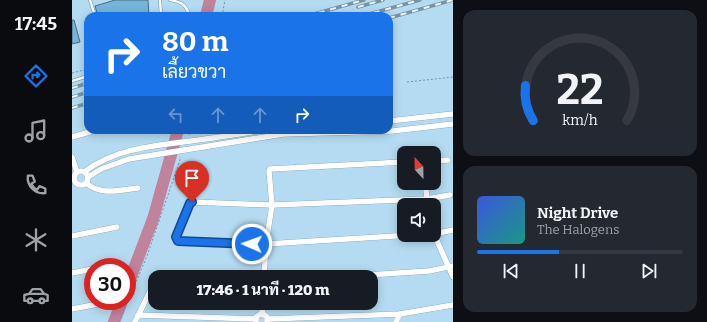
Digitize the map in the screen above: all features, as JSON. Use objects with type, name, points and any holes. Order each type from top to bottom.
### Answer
[{"type":"street","points":[[393,121],[453,114]]},
{"type":"street","points":[[393,130],[453,124]]},
{"type":"street","points":[[72,137],[84,134]]},
{"type":"street","points":[[77,172],[84,172],[96,163],[123,152],[146,147],[238,134]]},
{"type":"street","points":[[77,172],[74,175],[74,186],[83,186],[88,177],[101,169],[129,159],[283,134]]},
{"type":"street","points":[[146,147],[148,156]]},
{"type":"street","points":[[72,156],[77,172]]},
{"type":"street","points":[[441,160],[448,160]]},
{"type":"street","points":[[264,270],[266,244],[272,205],[270,169],[397,162]]},
{"type":"street","points":[[84,172],[88,177]]},
{"type":"street","points":[[86,183],[96,190],[103,192],[138,188]]},
{"type":"street","points":[[426,190],[427,198],[450,196]]},
{"type":"street","points":[[397,199],[272,205],[192,202],[190,203],[176,237],[178,241],[266,244],[397,236]]},
{"type":"street","points":[[72,236],[117,227]]},
{"type":"street","points":[[441,233],[453,230]]},
{"type":"street","points":[[438,242],[451,266],[453,277]]},
{"type":"street","points":[[378,274],[429,271],[451,266]]},
{"type":"street","points":[[72,273],[84,271]]},
{"type":"street","points":[[135,322],[148,295]]},
{"type":"street","points":[[262,313],[266,315],[267,321],[400,314],[453,305]]},
{"type":"street","points":[[72,309],[84,307]]},
{"type":"street","points":[[138,315],[256,320],[258,315],[262,313],[262,310]]},
{"type":"street","points":[[396,322],[400,314]]},
{"type":"lane","points":[[90,0],[94,12]]},
{"type":"lane","points":[[160,0],[161,12]]},
{"type":"lane","points":[[170,0],[180,2],[184,5],[188,12]]},
{"type":"lane","points":[[72,81],[84,77]]},
{"type":"path","points":[[223,12],[225,0]]},
{"type":"path","points":[[72,73],[84,70]]},
{"type":"path","points":[[407,82],[453,77]]},
{"type":"path","points":[[120,322],[147,256],[182,156]]},
{"type":"building","points":[[115,0],[148,0],[149,12],[97,12],[95,6]]},
{"type":"building","points":[[72,20],[74,20],[80,42],[72,44]]},
{"type":"waterway","points":[[207,12],[210,0]]},
{"type":"waterway","points":[[136,263],[153,219],[177,134]]},
{"type":"waterway","points":[[114,322],[119,310]]},
{"type":"railway","points":[[321,12],[364,0]]},
{"type":"railway","points":[[358,7],[383,0]]},
{"type":"railway","points":[[376,12],[420,0]]},
{"type":"railway","points":[[393,17],[453,0]]},
{"type":"railway","points":[[72,88],[84,84]]},
{"type":"railway","points":[[72,97],[84,93]]},
{"type":"railway","points":[[72,108],[84,104]]},
{"type":"route","points":[[192,202],[190,203],[176,237],[178,241],[252,244]]}]
